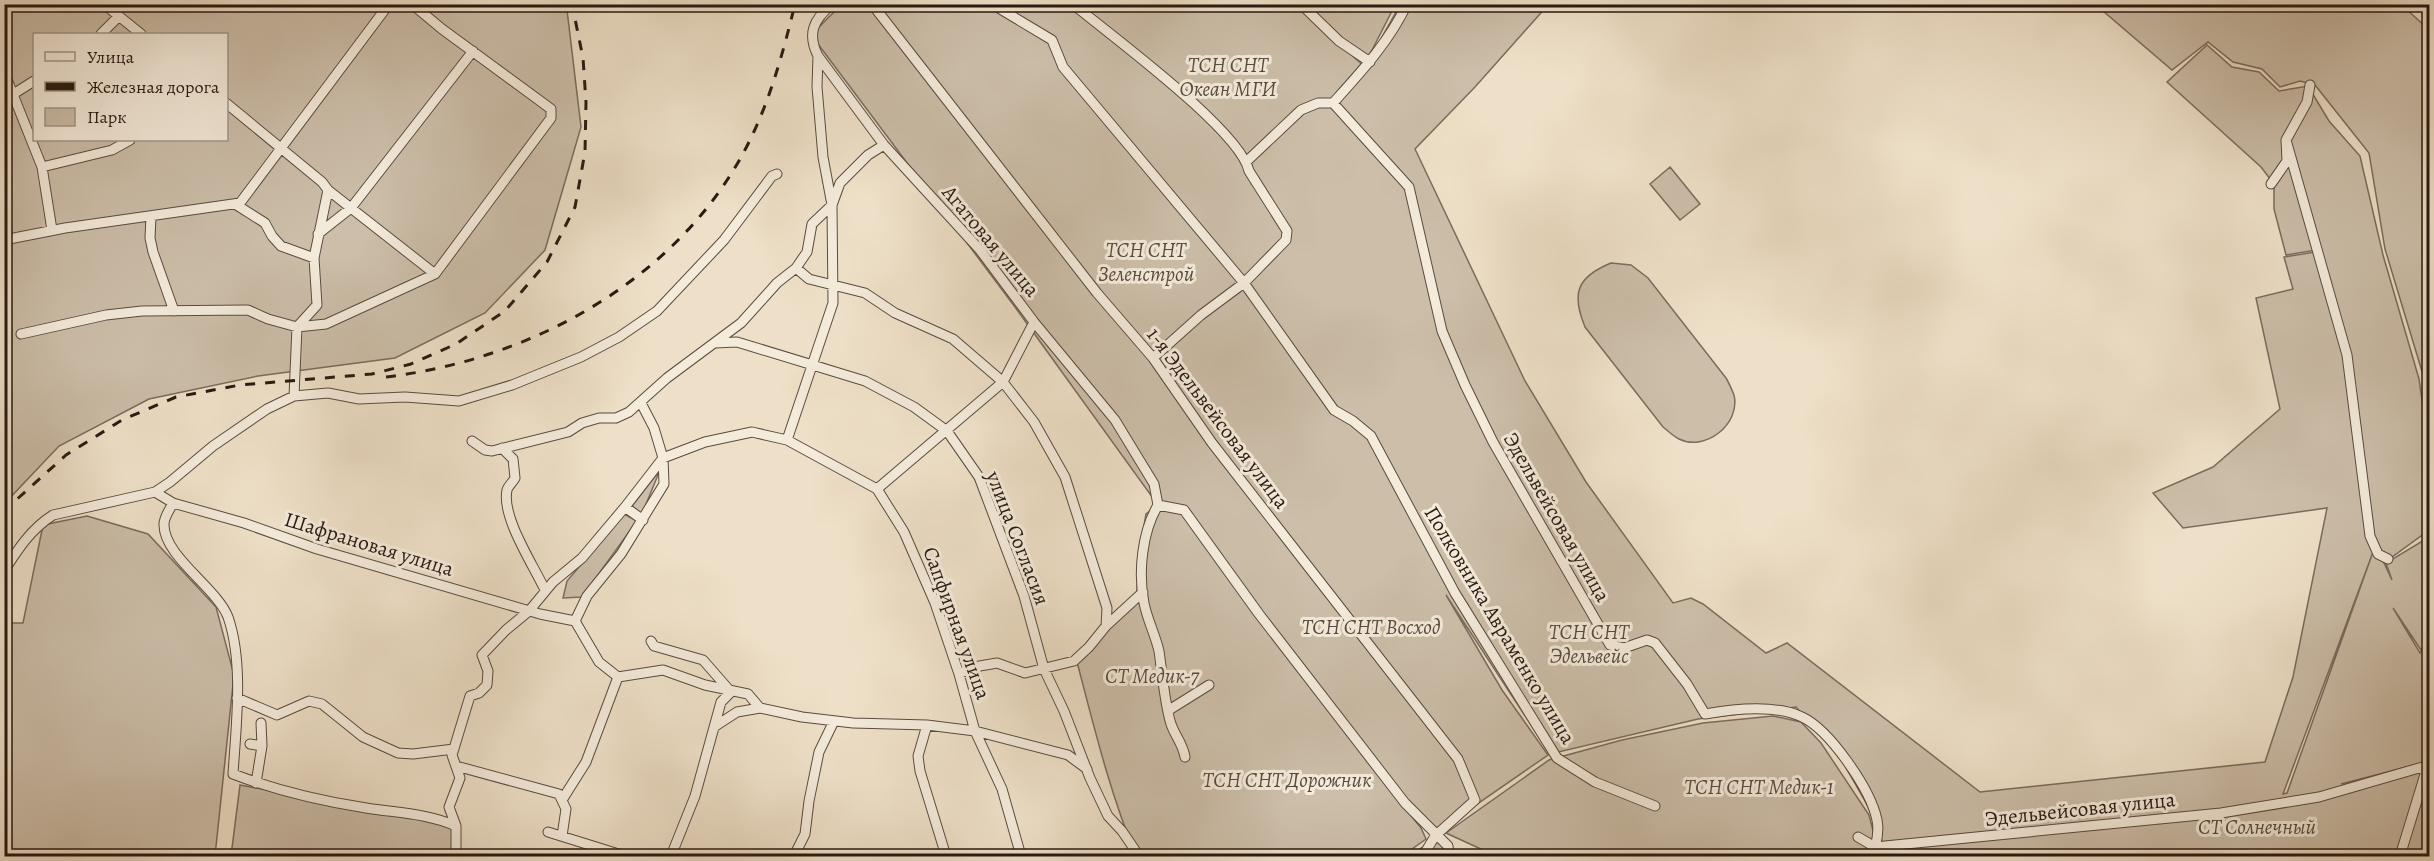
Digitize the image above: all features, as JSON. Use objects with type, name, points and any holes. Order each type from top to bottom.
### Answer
[{"type":"street","points":[[104,4],[140,33]]},
{"type":"street","points":[[4,240],[52,230],[240,203],[389,4]]},
{"type":"street","points":[[21,334],[106,315],[142,311],[248,310],[268,319],[297,327],[326,324],[435,274],[551,118],[551,109],[412,4]]},
{"type":"street","name":"Агатовая улица","points":[[832,4],[813,27],[812,44],[818,56],[884,145],[980,250],[1034,322],[1115,420],[1154,484],[1158,505]]},
{"type":"street","name":"1-я Эдельвейсовая улица","points":[[872,4],[1090,284],[1153,358],[1219,452],[1458,759],[1475,800],[1435,836],[1423,856]]},
{"type":"street","name":"Полковника Авраменко улица","points":[[992,4],[1052,40],[1062,67],[1244,283],[1334,410],[1353,421],[1371,436],[1455,593],[1557,758],[1595,782],[1654,806]]},
{"type":"street","points":[[1073,4],[1181,92],[1227,136],[1247,161],[1249,171],[1287,231],[1286,240],[1244,283],[1201,315],[1153,358]]},
{"type":"street","points":[[1301,4],[1339,41],[1370,62]]},
{"type":"street","points":[[1247,161],[1300,110],[1318,104],[1333,103],[1370,62],[1395,28],[1407,4]]},
{"type":"street","points":[[102,33],[118,17]]},
{"type":"street","points":[[318,235],[351,208],[473,51]]},
{"type":"street","points":[[788,440],[832,303],[832,204],[823,157],[818,56]]},
{"type":"street","points":[[4,72],[15,93],[42,166],[52,230]]},
{"type":"street","points":[[15,93],[33,82]]},
{"type":"street","points":[[2271,184],[2288,161],[2286,140],[2307,102],[2310,86]]},
{"type":"street","name":"Эдельвейсовая улица","points":[[1333,103],[1409,187],[1442,331],[1465,385],[1493,442],[1606,642],[1619,649],[1647,640],[1655,643],[1688,684],[1705,714],[1744,709],[1780,712],[1801,716],[1824,732],[1854,774],[1875,812],[1879,835],[1875,847],[2210,814],[2319,797],[2428,762]]},
{"type":"street","points":[[228,105],[322,182],[328,190],[435,274]]},
{"type":"street","points":[[2286,140],[2347,355],[2370,536],[2378,554],[2388,559]]},
{"type":"street","points":[[42,166],[112,150],[128,141]]},
{"type":"street","points":[[472,441],[485,450],[492,451],[568,432],[582,423],[599,418],[616,418],[629,412],[667,378],[741,323],[777,284],[796,268],[807,252],[812,224],[832,204],[840,183],[868,155],[884,145]]},
{"type":"street","points":[[2281,173],[2299,181]]},
{"type":"street","points":[[4,571],[25,539],[39,524],[53,514],[154,492],[170,482],[213,446],[267,409],[294,396],[328,393],[359,399],[405,397],[459,401],[512,385],[581,357],[619,337],[657,311],[724,240],[772,177],[777,174]]},
{"type":"street","points":[[294,396],[297,327],[317,305],[314,258],[328,190]]},
{"type":"street","points":[[235,204],[265,223],[281,246],[314,258]]},
{"type":"street","points":[[151,216],[150,238],[153,252],[174,311]]},
{"type":"street","points":[[796,268],[809,279],[865,293],[895,313],[953,339],[1003,382],[1034,422],[1065,477],[1107,608],[1106,626]]},
{"type":"street","points":[[877,489],[1003,382],[1034,322]]},
{"type":"street","name":"улица Согласия","points":[[715,343],[737,342],[865,381],[914,407],[947,431],[979,477],[1024,597],[1044,669],[1108,816],[1122,831],[1139,856]]},
{"type":"street","points":[[618,678],[599,662],[575,621],[587,596],[621,554],[664,484],[663,458],[654,428],[640,403]]},
{"type":"street","name":"Сапфирная улица","points":[[663,458],[705,442],[752,432],[788,440],[877,489],[904,532],[935,603],[960,674],[975,731],[1002,789],[1021,856]]},
{"type":"street","points":[[502,448],[513,459],[515,478],[507,489],[512,525],[545,590]]},
{"type":"street","points":[[456,856],[456,826],[449,807],[460,778],[452,755],[470,696],[479,693],[488,685],[488,670],[482,655],[529,610],[545,590],[582,558],[663,458]]},
{"type":"street","name":"Шафрановая улица","points":[[154,492],[173,503],[244,523],[317,549],[575,621]]},
{"type":"street","points":[[173,503],[163,522],[167,539],[228,616],[234,648],[237,698],[233,774],[256,783],[315,798],[436,818],[456,826]]},
{"type":"street","points":[[1185,757],[1183,744],[1171,724],[1155,632],[1144,605],[1142,560],[1152,516],[1158,505],[1184,510],[1348,731],[1405,803],[1435,836],[1448,846],[1449,856]]},
{"type":"street","points":[[625,507],[643,520]]},
{"type":"street","points":[[960,674],[974,667],[997,663],[1025,673],[1074,661],[1106,626],[1143,592]]},
{"type":"street","points":[[651,641],[654,646],[703,660],[731,692]]},
{"type":"street","points":[[618,678],[663,670],[731,692],[748,694],[760,708]]},
{"type":"street","points":[[562,800],[586,762],[618,678]]},
{"type":"street","points":[[1169,710],[1209,685]]},
{"type":"street","points":[[671,856],[695,796],[721,702],[731,692]]},
{"type":"street","points":[[237,698],[277,715],[309,701],[322,704],[363,737],[398,753],[413,754],[454,749]]},
{"type":"street","points":[[714,727],[737,712],[760,708],[834,721],[927,725],[975,731],[1068,755],[1087,769]]},
{"type":"street","points":[[795,856],[805,834],[808,801],[819,752],[834,721]]},
{"type":"street","points":[[256,783],[262,746],[261,723]]},
{"type":"street","points":[[927,725],[918,756],[920,771],[946,856]]},
{"type":"street","points":[[250,744],[262,746]]},
{"type":"street","points":[[2400,856],[2428,762]]},
{"type":"street","points":[[456,766],[559,794],[566,809],[562,836]]},
{"type":"street","points":[[548,832],[625,856]]},
{"type":"street","points":[[1858,837],[1875,847]]},
{"type":"green space","points":[[552,4],[567,10],[581,127],[545,250],[485,313],[395,358],[258,376],[149,399],[59,446],[5,503],[5,5]]},
{"type":"green space","points":[[841,5],[1296,5],[1365,67],[1400,5],[1548,5],[1475,87],[1415,149],[1525,381],[1586,482],[1673,603],[1691,598],[1703,604],[1766,653],[1787,643],[1980,792],[2265,762],[2293,677],[2327,508],[2183,528],[2153,493],[2213,467],[2280,409],[2256,298],[2293,289],[2284,257],[2315,252],[2345,357],[2316,250],[2286,255],[2274,209],[2274,184],[2261,167],[2167,82],[2207,45],[2232,67],[2259,72],[2279,91],[2308,86],[2329,121],[2360,156],[2383,255],[2419,379],[2429,449],[2429,530],[2384,563],[2392,580],[2386,563],[2429,537],[2429,641],[2421,650],[2393,608],[2420,653],[2429,643],[2429,748],[2422,763],[2341,784],[2421,771],[2429,753],[2429,856],[1496,856],[1446,833],[1549,760],[1622,740],[1703,723],[1773,716],[1801,722],[1821,743],[1869,815],[1875,838],[1873,815],[1841,759],[1796,707],[1698,719],[1550,754],[1446,595],[1502,690],[1548,755],[1431,836],[1242,595],[1366,760],[1421,828],[1426,839],[1402,856],[1136,856],[1110,784],[1077,662],[1137,592],[1139,555],[1146,514],[1158,505],[1015,307],[815,40],[818,28]],"holes":[[[2373,552],[2287,793],[2283,794]]]},
{"type":"green space","points":[[1303,5],[1395,5],[1368,58],[1339,37]]},
{"type":"green space","points":[[2096,5],[2402,5],[2429,30],[2429,413],[2424,378],[2385,249],[2369,153],[2315,85],[2300,81],[2280,87],[2262,69],[2233,62],[2208,42],[2172,70]]},
{"type":"green space","points":[[1670,167],[1700,204],[1680,220],[1650,184]]},
{"type":"green space","points":[[1611,263],[1631,265],[1648,278],[1727,380],[1734,395],[1735,406],[1727,425],[1719,433],[1700,442],[1689,442],[1677,438],[1663,427],[1585,327],[1578,305],[1580,288],[1591,274]]},
{"type":"green space","points":[[660,470],[642,514],[632,506]]},
{"type":"green space","points":[[624,514],[637,521],[582,597],[563,598],[567,581]]},
{"type":"green space","points":[[87,516],[148,534],[216,607],[234,675],[215,856],[5,856],[5,623],[23,623],[43,525]]},
{"type":"green space","points":[[240,785],[453,824],[451,856],[231,856]]},
{"type":"green space","points":[[1436,840],[1446,848],[1446,856],[1407,856]]},
{"type":"railway","points":[[4,513],[66,455],[122,420],[176,397],[240,385],[372,374],[411,364],[456,344],[505,311],[547,262],[575,207],[585,152],[586,102],[583,58],[572,4]]},
{"type":"railway","points":[[386,377],[440,368],[494,352],[546,332],[595,305],[641,273],[682,236],[718,193],[747,146],[763,112],[786,41],[795,4]]},
{"type":"park label","name":"ТСН СНТ Океан МГИ","points":[[1228,77]]},
{"type":"park label","name":"ТСН СНТ Зеленстрой","points":[[1146,262]]},
{"type":"park label","name":"ТСН СНТ Восход","points":[[1371,627]]},
{"type":"park label","name":"ТСН СНТ Эдельвейс","points":[[1589,644]]},
{"type":"park label","name":"СТ Медик-7","points":[[1152,676]]},
{"type":"park label","name":"ТСН СНТ Дорожник","points":[[1287,780]]},
{"type":"park label","name":"ТСН СНТ Медик-1","points":[[1759,787]]},
{"type":"park label","name":"СТ Солнечный","points":[[2257,827]]}]
